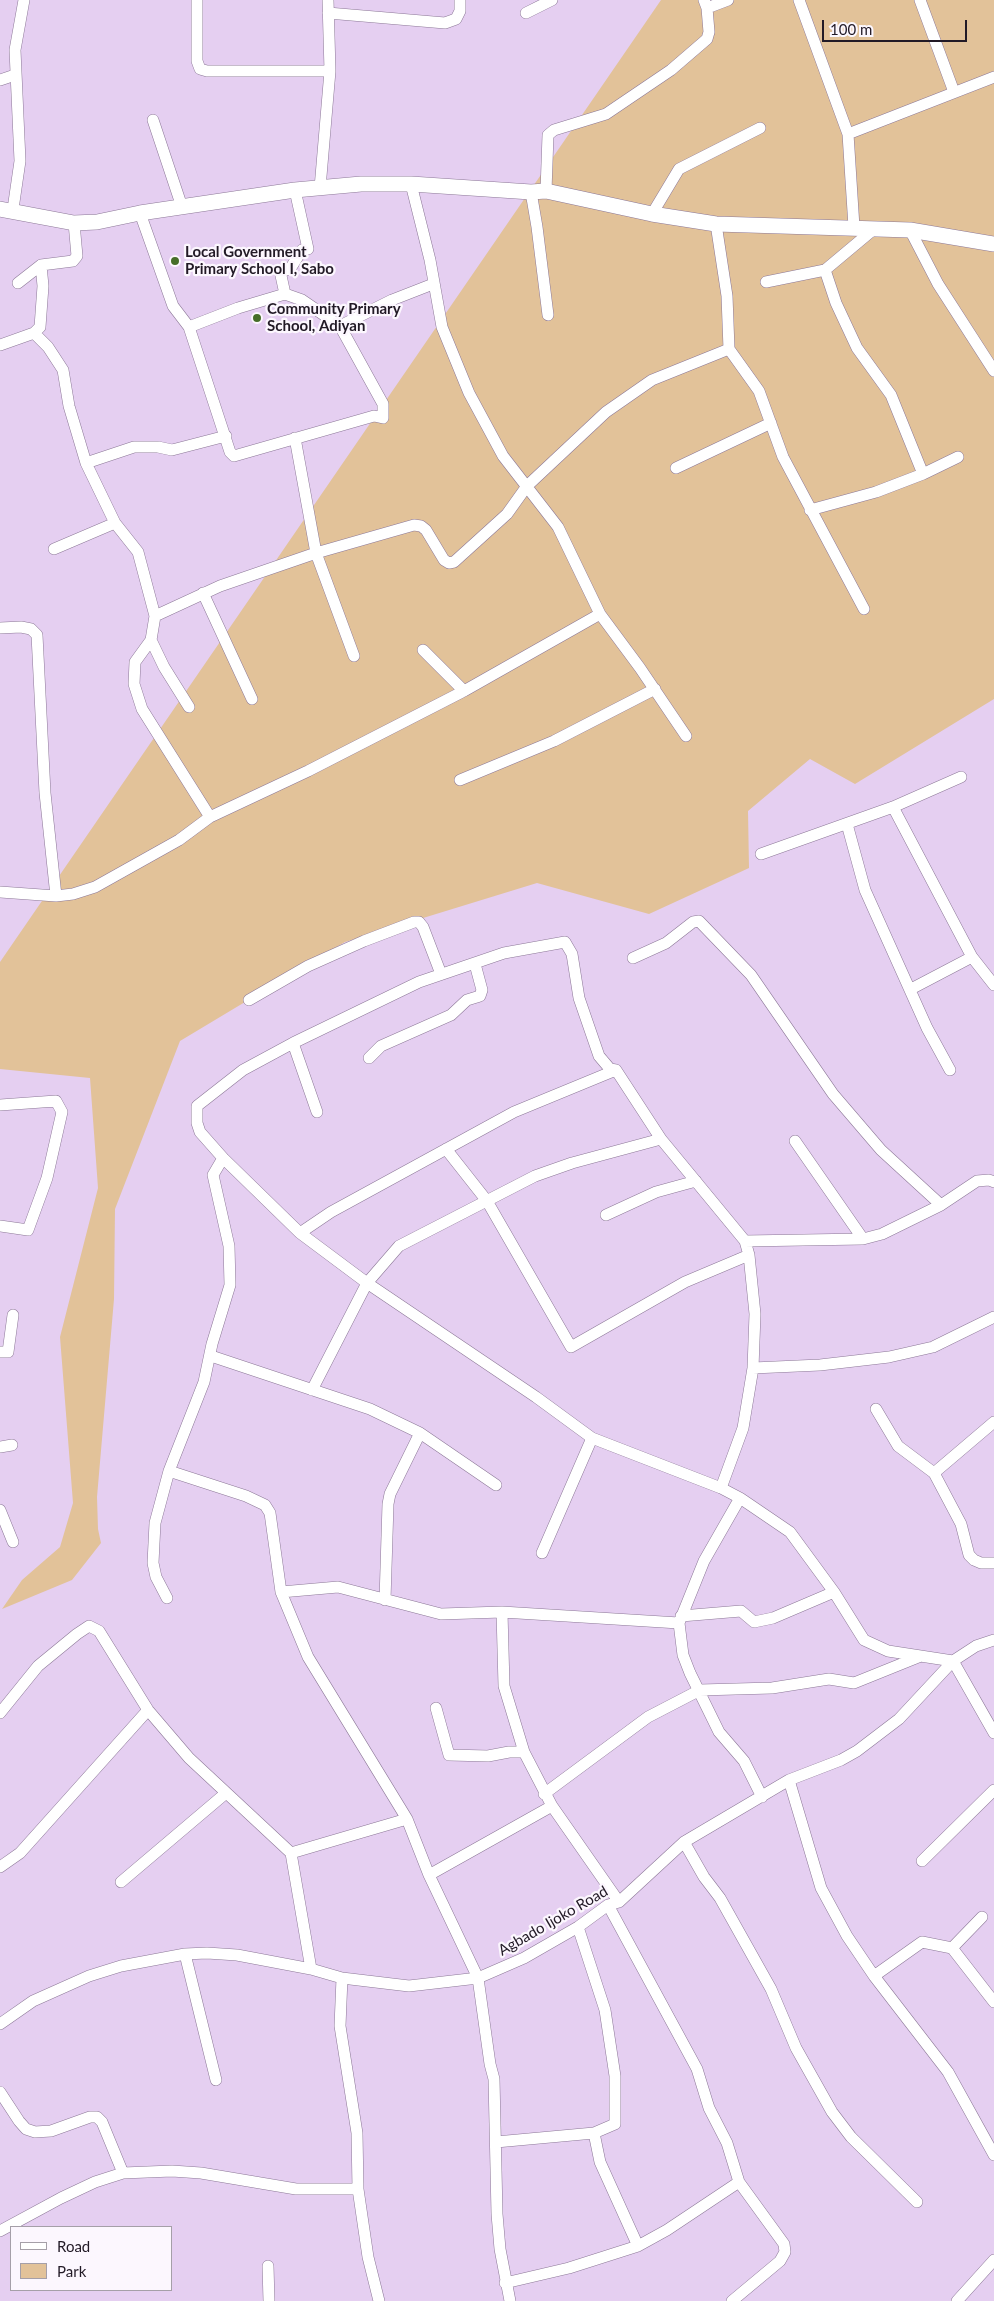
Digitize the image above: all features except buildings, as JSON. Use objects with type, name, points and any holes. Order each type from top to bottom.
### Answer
[{"type":"main road","points":[[6,209],[74,223],[118,220],[140,213],[295,190],[411,184],[538,192],[716,224],[910,230],[994,244]]},
{"type":"street","points":[[6,209],[20,161],[15,75],[18,23],[24,0]]},
{"type":"street","points":[[197,0],[197,61],[200,68],[207,71],[330,71]]},
{"type":"street","points":[[320,188],[330,71],[328,0]]},
{"type":"street","points":[[328,13],[445,23],[456,19],[460,12],[460,0]]},
{"type":"street","points":[[526,13],[552,0]]},
{"type":"street","points":[[548,314],[537,227],[538,192],[548,135],[554,130],[606,114],[671,70],[707,38],[709,32],[705,4],[728,0]]},
{"type":"street","points":[[799,0],[848,134],[854,227]]},
{"type":"street","points":[[920,0],[954,92]]},
{"type":"street","points":[[0,80],[15,75]]},
{"type":"street","points":[[848,134],[994,77]]},
{"type":"street","points":[[153,120],[182,207]]},
{"type":"street","points":[[652,214],[679,169],[760,128]]},
{"type":"street","points":[[411,184],[430,260],[442,327],[470,393],[503,456],[558,527],[600,614],[655,689],[686,736]]},
{"type":"street","points":[[285,294],[280,271],[290,269],[302,250],[308,249],[295,190]]},
{"type":"street","points":[[140,213],[173,306],[189,327],[230,452],[234,456],[374,416],[383,418],[383,404],[340,326],[302,300],[285,294],[238,308],[189,327]]},
{"type":"street","points":[[18,283],[41,265],[73,260],[77,256],[74,223]]},
{"type":"street","points":[[716,224],[727,296],[728,349],[759,391],[783,457],[864,609]]},
{"type":"street","points":[[766,282],[825,270],[874,229]]},
{"type":"street","points":[[910,230],[938,284],[994,371]]},
{"type":"street","points":[[0,345],[34,333],[40,327],[42,312],[41,265]]},
{"type":"street","points":[[825,270],[836,303],[857,348],[891,395],[922,474]]},
{"type":"street","points":[[340,326],[392,300],[433,284]]},
{"type":"street","points":[[34,333],[63,370],[69,406],[86,462],[115,523],[138,552],[155,616],[151,640],[136,662],[134,684],[142,709],[210,817]]},
{"type":"street","points":[[155,616],[203,593],[316,554],[414,525],[421,526],[426,530],[444,560],[449,563],[454,562],[507,514],[527,486],[606,412],[652,380],[728,349]]},
{"type":"street","points":[[676,468],[771,423]]},
{"type":"street","points":[[86,462],[134,447],[158,447],[172,450],[226,436]]},
{"type":"street","points":[[295,438],[316,554],[354,656]]},
{"type":"street","points":[[810,510],[876,492],[922,474],[958,457]]},
{"type":"street","points":[[54,549],[115,523]]},
{"type":"street","points":[[203,593],[252,699]]},
{"type":"street","points":[[0,892],[56,896],[80,892],[120,875],[179,840],[210,817],[308,771],[464,691],[600,614]]},
{"type":"street","points":[[0,628],[21,627],[31,629],[37,636],[48,826],[56,896]]},
{"type":"street","points":[[151,640],[164,667],[189,707]]},
{"type":"street","points":[[423,650],[464,691]]},
{"type":"street","points":[[460,780],[554,741],[655,689]]},
{"type":"street","points":[[761,854],[893,807],[962,777]]},
{"type":"street","points":[[893,807],[972,957],[994,985]]},
{"type":"street","points":[[847,824],[865,890],[927,1028],[950,1070]]},
{"type":"street","points":[[633,958],[666,943],[693,922],[699,921],[751,974],[833,1094],[881,1150],[941,1205]]},
{"type":"street","points":[[249,1000],[308,966],[364,941],[414,922],[419,922],[423,928],[441,974]]},
{"type":"street","points":[[721,1488],[743,1428],[753,1368],[755,1314],[749,1256],[745,1241],[661,1139],[616,1070],[610,1069],[599,1056],[579,998],[572,954],[565,942],[504,953],[419,982],[293,1043],[243,1070],[197,1106],[197,1123],[200,1132],[223,1158],[300,1233],[367,1283],[536,1397],[592,1438],[721,1488],[740,1498],[790,1532],[834,1592],[864,1640],[888,1651],[953,1661],[994,1733]]},
{"type":"street","points":[[911,989],[972,957]]},
{"type":"street","points":[[369,1058],[381,1046],[451,1015],[467,1000],[480,996],[482,990],[475,964]]},
{"type":"street","points":[[293,1043],[318,1112]]},
{"type":"street","points":[[300,1233],[331,1212],[524,1107],[616,1070]]},
{"type":"street","points":[[0,1105],[56,1101],[62,1112],[47,1178],[28,1230],[0,1226]]},
{"type":"street","points":[[312,1390],[367,1283],[398,1246],[554,1168],[661,1139]]},
{"type":"street","points":[[795,1141],[863,1239]]},
{"type":"street","points":[[446,1149],[487,1200],[570,1347],[685,1282],[749,1256]]},
{"type":"street","points":[[167,1598],[156,1577],[153,1547],[154,1523],[169,1471],[204,1382],[212,1344],[230,1285],[229,1246],[213,1175],[223,1158]]},
{"type":"street","points":[[606,1215],[656,1192],[696,1182]]},
{"type":"street","points":[[745,1241],[863,1239],[882,1234],[941,1205],[977,1182],[994,1182]]},
{"type":"street","points":[[0,1352],[8,1352],[13,1315]]},
{"type":"street","points":[[753,1368],[820,1365],[888,1357],[933,1347],[994,1318]]},
{"type":"street","points":[[211,1356],[370,1409],[420,1433],[496,1485]]},
{"type":"street","points":[[876,1409],[898,1446],[934,1473],[961,1524],[969,1555],[981,1563],[994,1563]]},
{"type":"street","points":[[934,1473],[994,1422]]},
{"type":"street","points":[[385,1600],[388,1504],[390,1494],[420,1433]]},
{"type":"street","points":[[542,1553],[592,1438]]},
{"type":"street","points":[[169,1471],[246,1496],[265,1505],[270,1513],[281,1592],[317,1673],[407,1819],[429,1875],[478,1978],[490,2064],[494,2079],[497,2214],[505,2283],[510,2301]]},
{"type":"street","points":[[740,1498],[704,1561],[680,1619],[683,1655],[719,1732],[744,1761],[762,1797]]},
{"type":"street","points":[[0,1510],[13,1542]]},
{"type":"street","points":[[281,1592],[338,1587],[441,1614],[502,1612],[680,1619],[741,1611],[754,1622],[773,1618],[834,1592]]},
{"type":"street","points":[[502,1612],[504,1686],[524,1752],[544,1794],[613,1904],[697,2069],[709,2108],[727,2143],[739,2182],[778,2233],[784,2244],[785,2252],[774,2266],[732,2301]]},
{"type":"street","points":[[0,1712],[38,1666],[89,1626],[99,1631],[148,1710],[190,1758],[291,1853],[310,1969]]},
{"type":"street","name":"Agbado Ijoko Road","points":[[0,2024],[33,2001],[89,1976],[121,1966],[186,1954],[237,1955],[310,1969],[342,1978],[409,1986],[478,1978],[524,1958],[578,1927],[613,1904],[684,1842],[789,1780],[841,1760],[870,1742],[899,1719],[953,1661],[976,1646],[994,1640]]},
{"type":"street","points":[[544,1794],[648,1717],[700,1690],[772,1688],[829,1679],[854,1683],[921,1656]]},
{"type":"street","points":[[436,1708],[449,1755],[488,1756],[509,1752],[524,1752]]},
{"type":"street","points":[[0,1867],[20,1853],[148,1710]]},
{"type":"street","points":[[789,1780],[821,1888],[847,1936],[874,1976],[948,2072],[994,2155]]},
{"type":"street","points":[[922,1861],[994,1790]]},
{"type":"street","points":[[121,1882],[226,1793]]},
{"type":"street","points":[[429,1875],[552,1806]]},
{"type":"street","points":[[291,1853],[407,1819]]},
{"type":"street","points":[[684,1842],[704,1877],[720,1898],[771,1989],[796,2048],[832,2112],[851,2137],[917,2202]]},
{"type":"street","points":[[952,1948],[982,1917]]},
{"type":"street","points":[[496,2142],[594,2134],[615,2124],[615,2076],[605,2010],[578,1927]]},
{"type":"street","points":[[874,1976],[922,1942],[952,1948],[991,1988],[994,2002]]},
{"type":"street","points":[[186,1954],[216,2080]]},
{"type":"street","points":[[342,1978],[340,2026],[356,2133],[358,2190],[368,2257],[379,2301]]},
{"type":"street","points":[[0,2092],[26,2129],[36,2132],[50,2131],[90,2117],[97,2117],[102,2122],[123,2174]]},
{"type":"street","points":[[594,2134],[600,2162],[638,2246]]},
{"type":"street","points":[[0,2231],[27,2215],[95,2182],[123,2174],[172,2171],[202,2173],[296,2189],[358,2190]]},
{"type":"street","points":[[505,2283],[569,2268],[638,2246],[667,2230],[739,2182]]},
{"type":"street","points":[[957,2301],[994,2260]]},
{"type":"street","points":[[268,2266],[269,2301]]},
{"type":"green space","points":[[661,0],[994,0],[994,699],[855,784],[810,759],[748,811],[749,868],[649,914],[537,883],[345,942],[180,1041],[115,1209],[114,1299],[97,1497],[98,1529],[101,1543],[72,1580],[2,1609],[22,1580],[60,1547],[73,1503],[60,1337],[98,1188],[90,1078],[0,1069],[0,962]]},
{"type":"place","name":"Local Government Primary School I, Sabo","points":[[175,261]]},
{"type":"place","name":"Community Primary School, Adiyan","points":[[257,318]]}]
